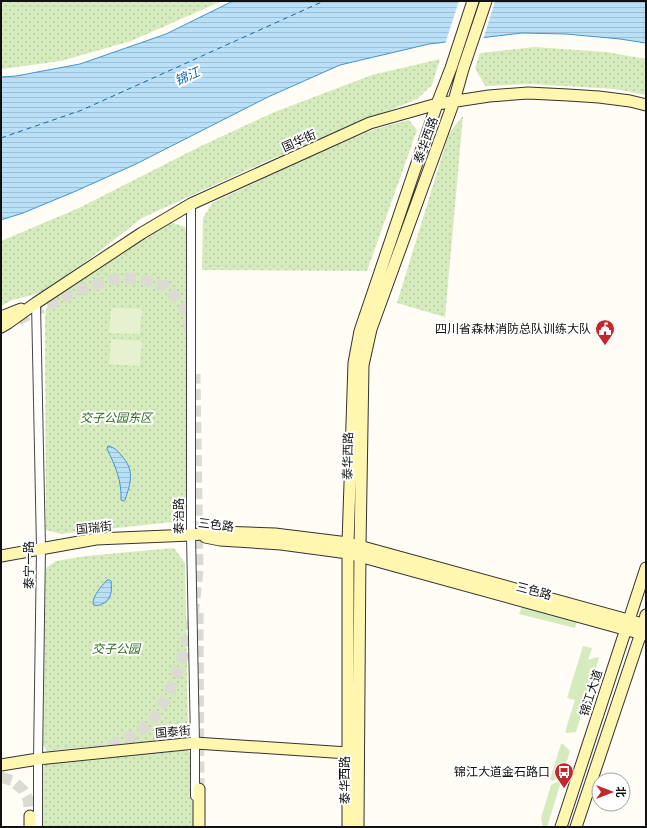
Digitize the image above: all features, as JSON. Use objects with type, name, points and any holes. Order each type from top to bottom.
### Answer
[{"type":"street","name":"泰华西路","points":[[348,827],[348,548],[354,363],[360,331],[437,104],[451,68],[472,1]]},
{"type":"street","name":"泰华西路","points":[[358,827],[363,365],[371,329],[454,101],[486,1]]},
{"type":"street","name":"国华街","points":[[1,327],[142,233],[191,204],[370,123],[437,104],[489,96],[528,93],[599,97],[646,104]]},
{"type":"street","name":"泰治路","points":[[191,204],[191,535],[195,743],[194,827]]},
{"type":"street","points":[[1,317],[36,303]]},
{"type":"street","name":"泰宁一路","points":[[36,303],[41,548],[38,827]]},
{"type":"street","name":"三色路","points":[[191,535],[220,540],[348,548],[628,624],[644,626]]},
{"type":"street","name":"国瑞街","points":[[1,556],[96,539],[191,535]]},
{"type":"street","name":"锦江大道","points":[[561,827],[646,568]]},
{"type":"street","points":[[576,827],[644,626]]},
{"type":"street","name":"国泰街","points":[[1,765],[38,759],[195,743],[348,753]]},
{"type":"street","points":[[199,789],[199,827]]},
{"type":"green space","points":[[1,1],[222,1],[131,41],[61,61],[1,69]]},
{"type":"green space","points":[[534,47],[606,52],[646,59],[646,95],[615,89],[530,84],[485,86],[475,68],[480,53]]},
{"type":"green space","points":[[440,59],[432,85],[417,99],[267,161],[142,218],[48,291],[12,300],[1,306],[1,241],[79,208],[199,147],[272,113],[372,75]]},
{"type":"green space","points":[[463,116],[445,317],[397,303],[449,133]]},
{"type":"green space","points":[[409,120],[417,130],[367,271],[202,270],[203,218],[212,203],[324,150],[375,129]]},
{"type":"green space","name":"交子公园东区","points":[[171,222],[185,227],[187,234],[187,514],[172,522],[61,534],[46,530],[46,308],[60,293]]},
{"type":"green space","points":[[111,308],[142,309],[140,334],[109,333]]},
{"type":"green space","points":[[111,339],[142,341],[140,366],[109,364]]},
{"type":"green space","name":"交子公园","points":[[174,548],[185,563],[188,729],[183,738],[47,751],[43,745],[46,568],[56,561],[86,556]]},
{"type":"green space","points":[[522,607],[577,621],[575,628],[519,614]]},
{"type":"green space","points":[[583,646],[592,648],[588,660],[597,657],[599,658],[576,732],[567,733],[565,732],[575,700],[567,698]]},
{"type":"green space","points":[[561,744],[563,744],[570,751],[562,777],[552,781],[550,779]]},
{"type":"green space","points":[[185,748],[192,754],[193,827],[40,827],[39,769],[48,763]]},
{"type":"green space","points":[[559,781],[561,782],[547,827],[543,827],[541,818],[551,785]]},
{"type":"water","name":"锦江","points":[[233,1],[646,1],[646,43],[566,34],[522,33],[429,44],[340,65],[268,97],[136,164],[23,213],[1,220],[1,77],[16,76],[80,64],[166,34]]},
{"type":"water","points":[[108,446],[119,452],[130,471],[129,487],[125,500],[123,501],[121,500],[119,480],[115,467],[107,449]]},
{"type":"water","points":[[107,580],[111,581],[110,597],[102,604],[97,606],[94,605],[93,601],[96,594]]},
{"type":"pier","points":[[459,1],[495,1],[483,40],[445,44]]},
{"type":"ferry route","points":[[1,138],[82,110],[324,1]]},
{"type":"tunnel","points":[[18,320],[69,294],[110,280],[136,278],[166,286],[185,308],[190,331]]},
{"type":"tunnel","points":[[94,751],[100,750],[135,735],[153,720],[169,693],[183,657],[193,617],[198,570],[195,374]]},
{"type":"tunnel","points":[[198,613],[199,789]]},
{"type":"tunnel","points":[[1,777],[13,781],[23,790],[28,799],[30,816]]},
{"type":"place","name":"四川省森林消防总队训练大队","points":[[605,346]]},
{"type":"place","name":"锦江大道金石路口","points":[[564,789]]}]
